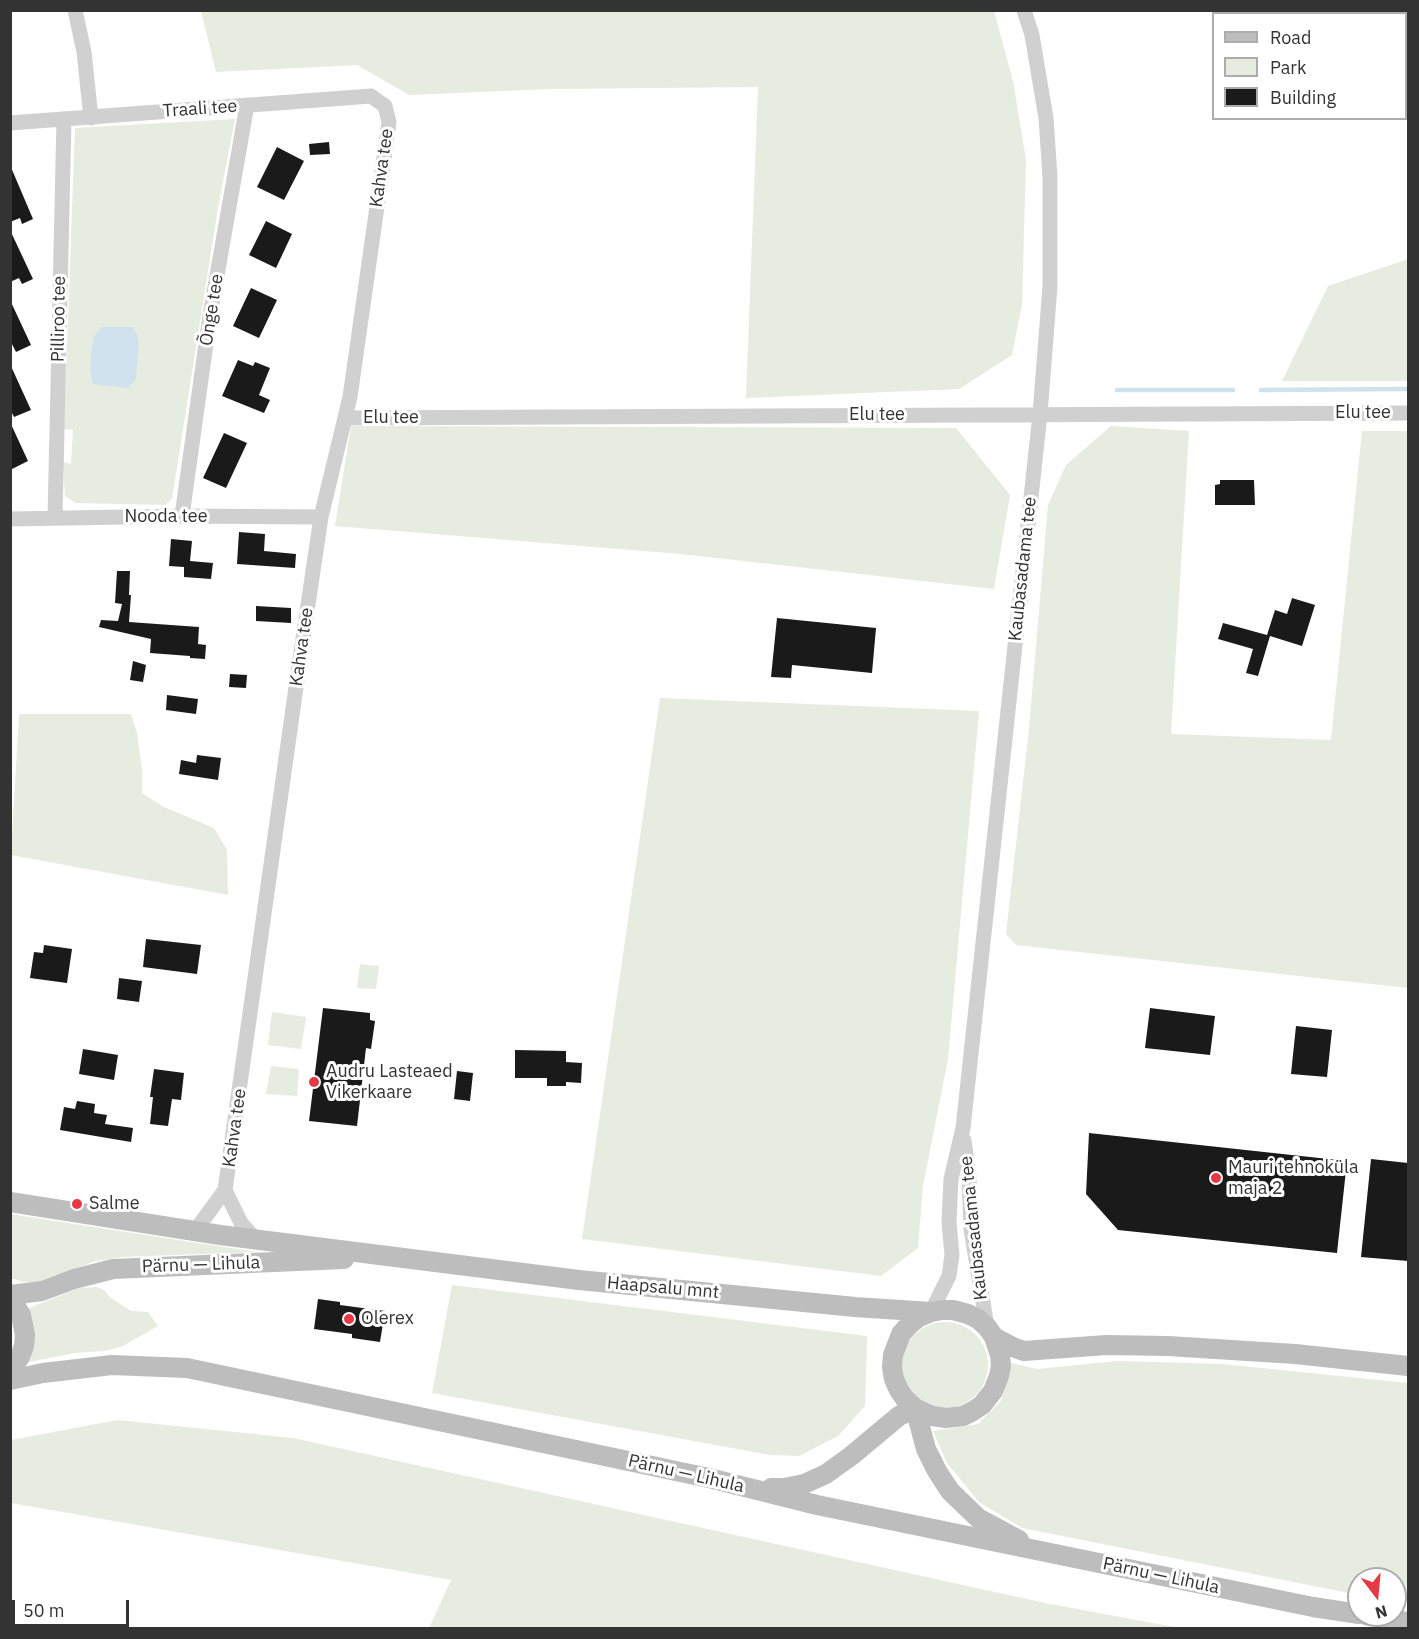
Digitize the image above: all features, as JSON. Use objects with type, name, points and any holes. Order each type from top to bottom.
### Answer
[{"type":"main road","points":[[10,1202],[195,1231],[395,1257]]},
{"type":"main road","name":"Haapsalu mnt","points":[[395,1257],[579,1281],[931,1312]]},
{"type":"main road","name":"Pärnu — Lihula","points":[[10,1297],[42,1291],[74,1279],[114,1269],[395,1257]]},
{"type":"main road","points":[[10,1297],[21,1315],[25,1335],[20,1357],[10,1371]]},
{"type":"main road","points":[[990,1332],[1000,1355],[999,1376],[993,1391],[982,1405],[963,1416],[946,1418],[932,1416],[915,1408],[905,1399],[893,1373],[893,1355],[896,1344],[901,1334],[919,1317],[942,1310],[968,1314],[990,1332],[1024,1351],[1106,1345],[1168,1346],[1295,1354],[1408,1366]]},
{"type":"main road","name":"Pärnu — Lihula","points":[[10,1380],[43,1373],[112,1365],[187,1368],[710,1478],[817,1505],[1301,1605],[1347,1612]]},
{"type":"main road","points":[[748,1488],[784,1488],[816,1479],[844,1462],[899,1416],[915,1408]]},
{"type":"main road","points":[[915,1408],[926,1449],[950,1491],[978,1518],[1040,1551]]},
{"type":"street","points":[[75,10],[84,52],[91,118]]},
{"type":"street","name":"Kaubasadama tee","points":[[931,1312],[949,1276],[952,1255],[951,1179],[963,1128],[1040,414],[1050,286],[1050,177],[1046,118],[1032,35],[1024,10]]},
{"type":"street","name":"Traali tee","points":[[10,123],[371,96],[385,106]]},
{"type":"street","name":"Õnge tee","points":[[182,516],[210,315],[247,105]]},
{"type":"street","name":"Kahva tee","points":[[195,1231],[225,1191],[321,517],[350,397],[389,122],[385,106]]},
{"type":"street","name":"Pilliroo tee","points":[[55,518],[64,120]]},
{"type":"street","name":"Elu tee","points":[[345,418],[1408,413]]},
{"type":"street","name":"Nooda tee","points":[[10,519],[182,516],[321,517]]},
{"type":"street","name":"Kaubasadama tee","points":[[963,1128],[969,1176],[971,1229],[990,1332]]},
{"type":"street","name":"Kahva tee","points":[[225,1191],[241,1223],[255,1239]]},
{"type":"green space","points":[[201,11],[994,11],[1013,81],[1026,160],[1022,304],[1012,355],[959,389],[746,398],[758,87],[549,89],[409,95],[357,65],[216,72]]},
{"type":"green space","points":[[235,119],[218,208],[172,499],[165,505],[76,503],[65,496],[63,462],[71,464],[73,430],[64,429],[75,128]]},
{"type":"green space","points":[[1408,259],[1408,381],[1282,381],[1328,286]]},
{"type":"green space","points":[[351,426],[956,428],[1010,495],[994,589],[681,554],[335,526]]},
{"type":"green space","points":[[1111,426],[1189,431],[1171,734],[1331,740],[1362,431],[1408,431],[1408,988],[1016,945],[1006,934],[1029,729],[1048,505],[1066,465]]},
{"type":"green space","points":[[660,698],[979,711],[948,1059],[923,1186],[918,1248],[881,1276],[582,1239]]},
{"type":"green space","points":[[19,714],[131,714],[137,733],[142,770],[142,793],[164,807],[214,828],[227,850],[228,895],[11,855]]},
{"type":"green space","points":[[360,964],[379,966],[376,989],[357,988]]},
{"type":"green space","points":[[272,1012],[306,1017],[301,1049],[268,1045]]},
{"type":"green space","points":[[271,1066],[299,1069],[297,1096],[266,1094]]},
{"type":"green space","points":[[10,1214],[258,1252],[123,1257],[96,1261],[37,1282],[23,1282],[11,1278]]},
{"type":"green space","points":[[452,1285],[867,1336],[865,1406],[838,1436],[799,1456],[770,1455],[432,1393]]},
{"type":"green space","points":[[97,1287],[131,1311],[148,1312],[158,1326],[121,1347],[29,1362],[33,1346],[27,1309],[79,1288]]},
{"type":"green space","points":[[945,1322],[969,1329],[981,1341],[988,1365],[981,1389],[969,1401],[945,1408],[921,1401],[909,1389],[902,1365],[909,1341],[921,1329]]},
{"type":"green space","points":[[1117,1361],[1222,1364],[1408,1383],[1408,1603],[1407,1567],[1347,1567],[1347,1593],[1022,1528],[979,1502],[947,1463],[933,1431],[978,1424],[1001,1401],[1011,1363],[1037,1369]]},
{"type":"green space","points":[[117,1420],[293,1438],[1045,1603],[1180,1628],[429,1628],[451,1580],[11,1503],[11,1440]]},
{"type":"water","points":[[102,327],[132,327],[137,334],[139,343],[136,379],[128,388],[93,384],[90,371],[91,353],[94,336]]},
{"type":"building","points":[[329,142],[330,154],[310,155],[309,144]]},
{"type":"building","points":[[277,147],[304,161],[284,200],[257,187]]},
{"type":"building","points":[[10,165],[33,219],[22,224],[20,218],[10,222]]},
{"type":"building","points":[[266,221],[292,234],[276,268],[249,255]]},
{"type":"building","points":[[10,230],[33,279],[22,284],[19,278],[10,282]]},
{"type":"building","points":[[251,288],[277,300],[259,338],[233,326]]},
{"type":"building","points":[[10,300],[31,345],[16,352],[10,340]]},
{"type":"building","points":[[238,360],[253,366],[255,362],[270,368],[259,395],[270,400],[264,413],[222,396]]},
{"type":"building","points":[[10,364],[31,410],[14,417],[10,409]]},
{"type":"building","points":[[10,422],[28,461],[10,470]]},
{"type":"building","points":[[224,433],[247,443],[226,488],[203,478]]},
{"type":"building","points":[[1220,480],[1254,480],[1255,505],[1215,505],[1215,485],[1220,484]]},
{"type":"building","points":[[239,532],[265,534],[264,551],[296,554],[295,568],[237,564]]},
{"type":"building","points":[[171,539],[192,541],[190,561],[213,563],[211,579],[184,577],[184,567],[169,566]]},
{"type":"building","points":[[117,571],[130,571],[129,622],[199,627],[198,644],[206,645],[205,659],[150,653],[151,639],[99,627],[101,620],[118,621],[122,604],[115,603]]},
{"type":"building","points":[[1292,598],[1315,605],[1302,646],[1270,636],[1258,676],[1246,673],[1253,649],[1218,639],[1223,623],[1267,635],[1275,610],[1287,614]]},
{"type":"building","points":[[256,606],[291,608],[291,623],[256,621]]},
{"type":"building","points":[[777,618],[876,628],[872,673],[792,665],[791,678],[771,677]]},
{"type":"building","points":[[133,661],[146,665],[143,682],[130,680]]},
{"type":"building","points":[[230,674],[247,675],[246,688],[229,687]]},
{"type":"building","points":[[167,695],[198,699],[196,714],[166,710]]},
{"type":"building","points":[[197,755],[221,758],[218,780],[179,774],[181,760],[196,763]]},
{"type":"building","points":[[146,939],[201,945],[197,974],[143,967]]},
{"type":"building","points":[[44,945],[72,949],[67,983],[30,978],[34,952],[43,953]]},
{"type":"building","points":[[119,978],[142,981],[139,1002],[117,999]]},
{"type":"building","points":[[323,1008],[370,1013],[370,1020],[375,1021],[371,1049],[366,1048],[357,1126],[309,1121]]},
{"type":"building","points":[[1150,1008],[1215,1016],[1210,1055],[1145,1048]]},
{"type":"building","points":[[1296,1026],[1332,1030],[1327,1077],[1291,1074]]},
{"type":"building","points":[[83,1049],[118,1055],[114,1080],[79,1074]]},
{"type":"building","points":[[515,1050],[566,1051],[566,1062],[582,1063],[581,1083],[566,1082],[566,1086],[547,1086],[547,1078],[515,1078]]},
{"type":"building","points":[[154,1069],[184,1073],[181,1100],[172,1099],[168,1126],[150,1124],[153,1097],[150,1097]]},
{"type":"building","points":[[457,1071],[473,1073],[470,1101],[454,1099]]},
{"type":"building","points":[[77,1101],[95,1104],[94,1113],[107,1115],[105,1124],[133,1128],[131,1142],[60,1130],[64,1107],[75,1109]]},
{"type":"building","name":"Mauri tehnoküla maja 2","points":[[1089,1133],[1347,1161],[1337,1253],[1118,1230],[1086,1194]]},
{"type":"building","points":[[1371,1159],[1408,1163],[1408,1261],[1361,1257]]},
{"type":"building","name":"Olerex","points":[[318,1299],[340,1302],[340,1305],[385,1311],[380,1342],[352,1338],[352,1334],[314,1329]]},
{"type":"waterway","points":[[1261,390],[1408,389]]},
{"type":"waterway","points":[[1117,390],[1233,390]]},
{"type":"place","name":"Audru Lasteaed Vikerkaare","points":[[314,1082]]},
{"type":"place","name":"Mauri tehnoküla maja 2","points":[[1216,1178]]},
{"type":"place","name":"Salme","points":[[77,1204]]},
{"type":"place","name":"Olerex","points":[[349,1319]]}]
